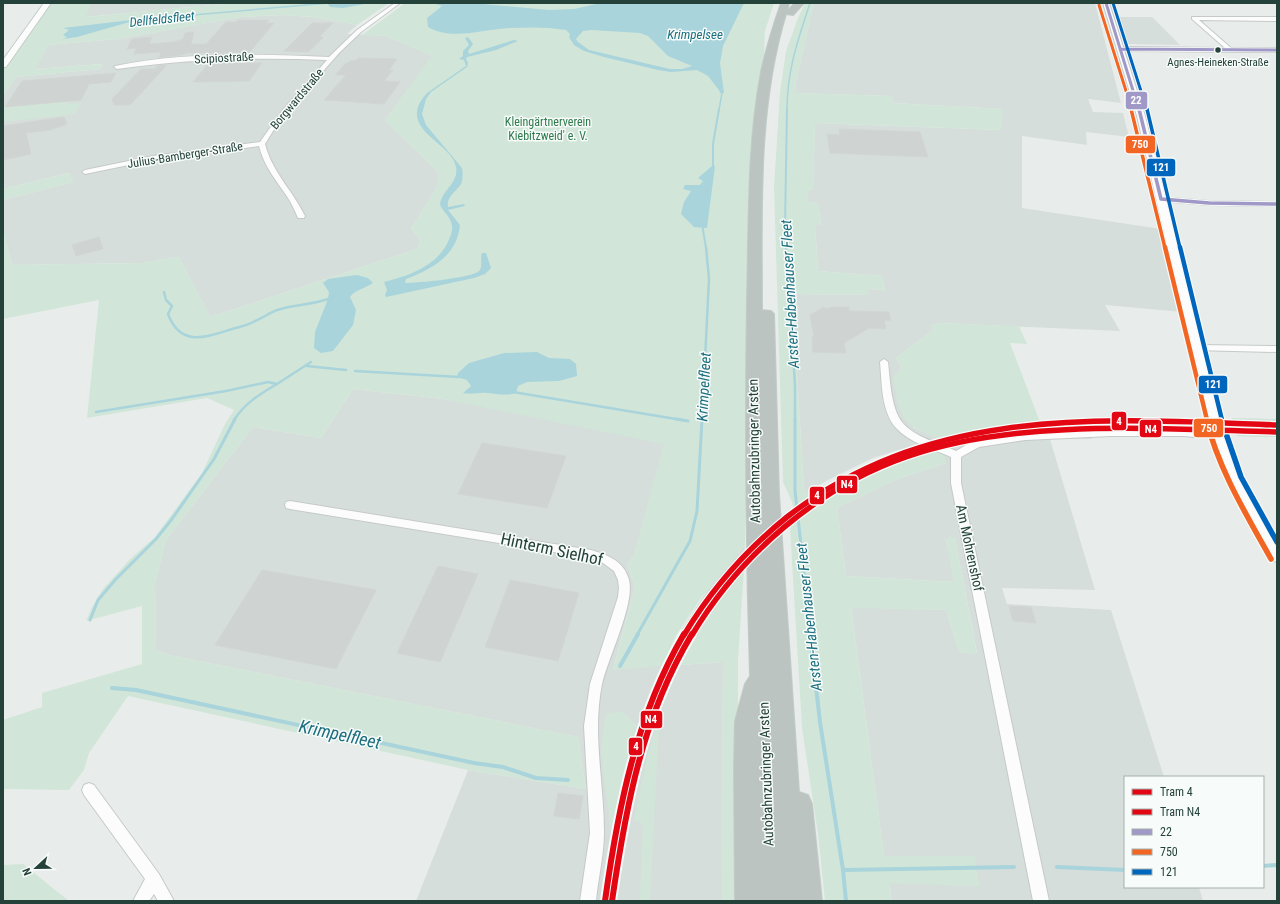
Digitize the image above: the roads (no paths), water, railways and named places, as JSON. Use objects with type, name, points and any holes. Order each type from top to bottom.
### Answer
[{"type":"highway","name":"Autobahnzubringer Arsten","points":[[770,901],[753,386],[757,155],[765,80],[788,6]]},
{"type":"highway","name":"Autobahnzubringer Arsten","points":[[788,6],[773,97],[767,200],[766,289],[770,495],[792,901]]},
{"type":"highway","points":[[750,901],[746,769],[748,721],[761,660]]},
{"type":"highway","points":[[783,716],[799,797],[808,901]]},
{"type":"street","points":[[3,65],[48,3]]},
{"type":"street","name":"Borgwardstraße","points":[[301,216],[296,203],[269,165],[262,144],[270,130],[284,112],[331,59],[359,31],[398,3]]},
{"type":"street","points":[[1106,3],[1141,116],[1218,436],[1235,480],[1277,556]]},
{"type":"street","points":[[1229,49],[1194,18],[1277,18]]},
{"type":"street","points":[[1120,49],[1277,50]]},
{"type":"street","name":"Scipiostraße","points":[[117,67],[244,56],[331,59]]},
{"type":"street","name":"Julius-Bamberger-Straße","points":[[85,172],[153,158],[262,144]]},
{"type":"street","points":[[1161,199],[1277,204]]},
{"type":"street","points":[[1197,348],[1277,349]]},
{"type":"street","points":[[884,362],[892,412],[898,424],[908,432],[956,455],[977,444],[1025,437],[1111,433],[1183,433],[1218,436]]},
{"type":"street","name":"Am Mohrenshof","points":[[956,455],[956,483],[1041,901]]},
{"type":"street","name":"Hinterm Sielhof","points":[[290,504],[591,554],[608,559],[616,565],[625,584],[624,597],[596,684],[591,726],[597,833],[588,901]]},
{"type":"street","points":[[89,790],[154,879],[166,901]]},
{"type":"street","points":[[141,901],[154,879]]},
{"type":"water","points":[[327,3],[370,3],[343,8],[330,7]]},
{"type":"water","name":"Krimpelsee","points":[[433,3],[472,3],[549,10],[574,9],[601,3],[744,3],[723,46],[720,63],[724,93],[720,93],[708,76],[697,70],[671,72],[658,70],[584,51],[574,45],[569,37],[570,34],[566,30],[531,27],[457,34],[437,31],[428,27],[427,18],[442,6]],"holes":[[[591,30],[640,33],[648,36],[668,56],[692,66],[682,69],[670,69],[589,50],[576,39],[583,31]]]},
{"type":"water","points":[[140,19],[77,37],[63,39],[67,37],[63,35],[69,30],[63,28]]},
{"type":"water","points":[[468,37],[473,44],[468,51],[469,54],[514,40],[518,41],[496,50],[467,57],[467,67],[431,92],[426,99],[422,114],[426,125],[462,168],[462,182],[448,200],[448,207],[464,204],[465,206],[448,210],[460,225],[458,236],[448,253],[434,266],[406,279],[405,283],[444,280],[474,274],[480,269],[482,253],[486,253],[491,268],[485,274],[474,278],[386,297],[385,295],[387,290],[384,282],[414,272],[432,262],[440,255],[451,235],[451,222],[440,204],[441,199],[455,178],[456,167],[452,158],[421,126],[417,116],[419,105],[427,93],[466,66],[464,60],[459,59],[463,56],[463,51],[469,45],[465,38]]},
{"type":"water","points":[[712,166],[715,166],[707,228],[694,227],[681,214],[684,202],[691,191],[683,189],[685,185],[700,185],[703,181],[698,178]]},
{"type":"water","points":[[357,275],[368,278],[373,283],[350,297],[356,310],[353,325],[333,351],[321,353],[314,348],[315,332],[328,299],[329,292],[323,283],[328,279]]},
{"type":"water","points":[[537,352],[549,358],[570,359],[576,364],[577,376],[559,381],[527,382],[518,386],[516,393],[512,394],[463,393],[471,386],[467,380],[457,377],[458,373],[469,363],[504,353]]},
{"type":"waterway","name":"Dellfeldsfleet","points":[[136,20],[329,3]]},
{"type":"waterway","name":"Arsten-Habenhauser Fleet","points":[[787,109],[787,95],[791,68],[797,43],[810,3]]},
{"type":"waterway","name":"Krimpelfleet","points":[[719,110],[722,93]]},
{"type":"waterway","name":"Krimpelfleet","points":[[713,170],[713,144],[719,109]]},
{"type":"waterway","name":"Arsten-Habenhauser Fleet","points":[[786,248],[787,109]]},
{"type":"waterway","name":"Krimpelfleet","points":[[702,224],[706,248]]},
{"type":"waterway","name":"Krimpelfleet","points":[[702,420],[709,279],[706,247]]},
{"type":"waterway","name":"Arsten-Habenhauser Fleet","points":[[786,247],[795,385],[795,491],[811,635]]},
{"type":"waterway","points":[[164,292],[166,300],[172,306],[168,314],[173,324],[179,331],[193,337],[201,337],[219,333],[249,324],[277,310],[331,298]]},
{"type":"waterway","points":[[277,384],[311,362]]},
{"type":"waterway","points":[[307,366],[346,370]]},
{"type":"waterway","points":[[355,371],[459,377]]},
{"type":"waterway","points":[[96,412],[226,391],[268,382],[277,384]]},
{"type":"waterway","name":"Krimpelfleet","points":[[234,420],[248,404],[277,384]]},
{"type":"waterway","points":[[513,392],[682,420]]},
{"type":"waterway","name":"Krimpelfleet","points":[[90,620],[98,600],[116,579],[156,539],[172,519],[214,459],[235,419]]},
{"type":"waterway","points":[[676,419],[682,420]]},
{"type":"waterway","name":"Krimpelfleet","points":[[637,635],[690,541],[697,511],[702,419]]},
{"type":"waterway","points":[[682,420],[688,421]]},
{"type":"waterway","name":"Krimpelfleet","points":[[620,666],[638,634]]},
{"type":"waterway","name":"Arsten-Habenhauser Fleet","points":[[810,634],[820,722],[843,870]]},
{"type":"waterway","name":"Krimpelfleet","points":[[112,688],[136,690],[474,763],[503,767],[536,778],[568,780]]},
{"type":"waterway","name":"Arsten-Habenhauser Fleet","points":[[1264,866],[1277,865]]},
{"type":"waterway","name":"Arsten-Habenhauser Fleet","points":[[843,870],[1014,867]]},
{"type":"waterway","name":"Arsten-Habenhauser Fleet","points":[[1057,867],[1124,870]]},
{"type":"waterway","points":[[843,870],[846,901]]},
{"type":"tram line","name":"4","points":[[605,901],[621,802],[633,754],[649,706],[671,657],[698,612],[730,570],[767,533],[809,500],[854,473],[902,452],[954,437],[994,429],[1074,422],[1115,421],[1277,425]]},
{"type":"tram line","name":"N4","points":[[612,901],[623,828],[640,755],[655,708],[677,660],[704,616],[736,574],[773,537],[814,504],[858,478],[906,457],[957,443],[1037,432],[1077,430],[1157,429],[1277,432]]},
{"type":"place","name":"Agnes-Heineken-Straße","points":[[1218,50]]},
{"type":"park label","name":"Kleingärtnerverein Kiebitzweid' e. V.","points":[[548,129]]}]
